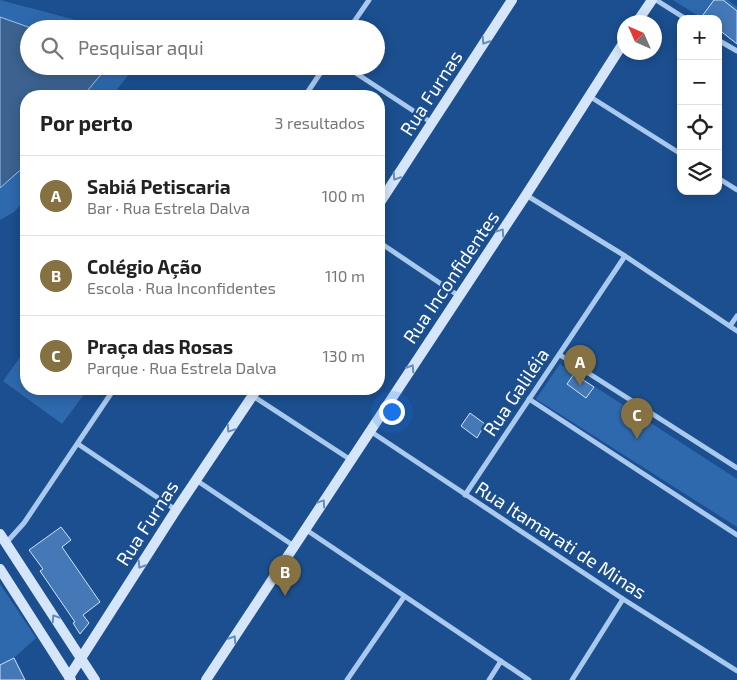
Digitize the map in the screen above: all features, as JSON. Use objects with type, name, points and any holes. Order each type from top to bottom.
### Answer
[{"type":"street","points":[[356,20],[369,0]]},
{"type":"street","name":"Rua Furnas","points":[[385,195],[512,0]]},
{"type":"street","points":[[642,15],[652,0]]},
{"type":"street","points":[[656,0],[680,15]]},
{"type":"street","points":[[722,43],[737,52]]},
{"type":"street","name":"Rua Inconfidentes","points":[[206,680],[526,195],[617,53]]},
{"type":"street","points":[[309,90],[318,75]]},
{"type":"street","points":[[359,75],[382,90]]},
{"type":"street","points":[[385,92],[432,123]]},
{"type":"street","points":[[589,96],[677,151]]},
{"type":"street","points":[[722,181],[737,190]]},
{"type":"street","points":[[526,195],[625,256],[737,331]]},
{"type":"street","points":[[385,246],[459,296]]},
{"type":"street","name":"Rua Galiléia","points":[[465,495],[625,256]]},
{"type":"street","points":[[730,326],[737,316]]},
{"type":"street","points":[[560,355],[737,468]]},
{"type":"street","points":[[3,546],[24,523],[110,395]]},
{"type":"street","name":"Rua Furnas","points":[[70,679],[176,510],[253,395]]},
{"type":"street","points":[[259,395],[351,460]]},
{"type":"street","points":[[528,399],[737,535]]},
{"type":"street","name":"Rua Itamarati de Minas","points":[[370,431],[623,599],[737,671]]},
{"type":"street","points":[[78,444],[176,510]]},
{"type":"street","points":[[196,480],[294,546]]},
{"type":"street","points":[[305,529],[500,662],[530,680]]},
{"type":"street","points":[[0,534],[3,546],[95,680]]},
{"type":"street","points":[[0,569],[70,679]]},
{"type":"street","points":[[348,680],[404,597]]},
{"type":"street","points":[[572,680],[623,599]]},
{"type":"street","points":[[489,680],[500,662]]},
{"type":"shaded area","points":[[0,0],[76,20],[20,20],[20,75],[128,75],[117,90],[20,90],[20,206],[14,212],[0,220]]},
{"type":"shaded area","points":[[673,0],[728,0],[737,7],[737,40],[722,23],[722,15],[697,15]]},
{"type":"shaded area","points":[[0,17],[20,24],[20,75],[100,75],[88,90],[20,90],[20,170],[0,188]]},
{"type":"shaded area","points":[[20,357],[20,393],[3,381]]},
{"type":"shaded area","points":[[560,364],[737,479],[737,527],[536,399]]},
{"type":"shaded area","points":[[22,395],[84,395],[62,424]]},
{"type":"shaded area","points":[[0,584],[36,638],[14,658],[0,665]]},
{"type":"building","points":[[714,0],[723,0],[737,11],[737,44],[722,32],[722,15],[703,15]]},
{"type":"building","points":[[574,374],[594,387],[586,398],[567,384]]},
{"type":"building","points":[[470,413],[485,424],[477,438],[461,426]]},
{"type":"building","points":[[61,527],[71,540],[62,547],[100,602],[83,615],[89,623],[80,634],[73,623],[75,622],[40,571],[43,569],[29,550]]},
{"type":"building","points":[[14,658],[25,680],[0,680],[0,665]]},
{"type":"place","name":"Sabiá Petiscaria","points":[[580,386]]},
{"type":"place","name":"Praça das Rosas","points":[[637,439]]},
{"type":"place","name":"Colégio Ação","points":[[285,596]]}]
